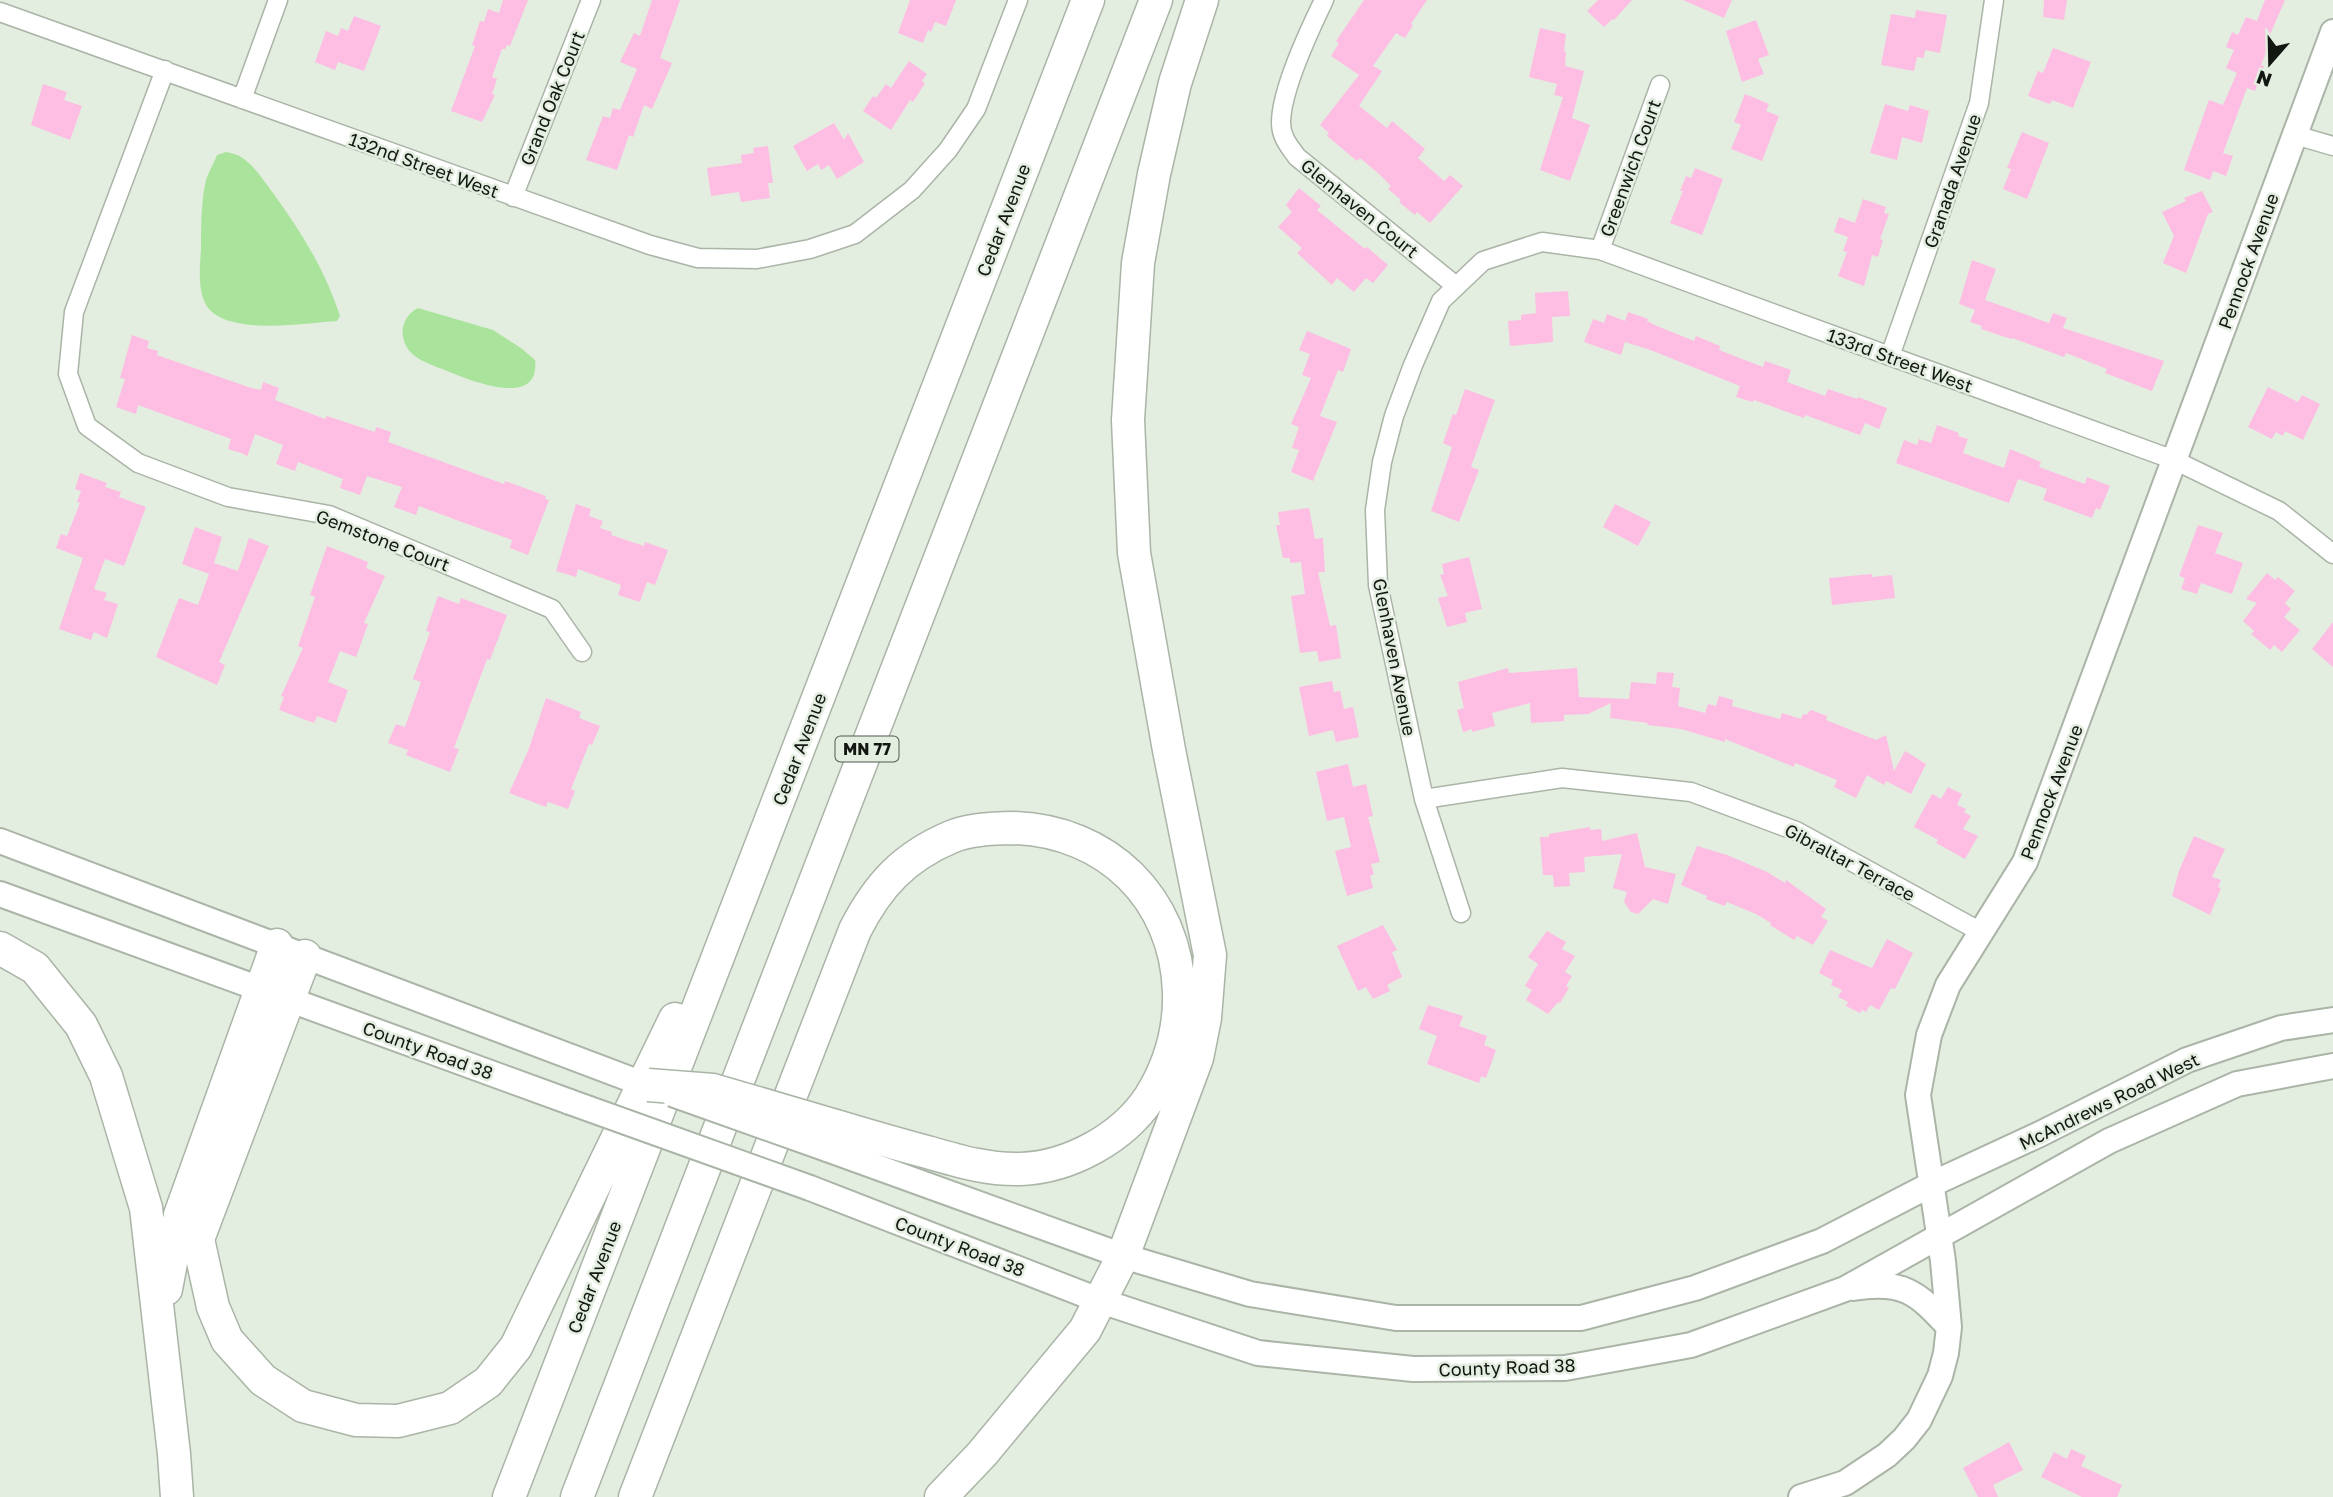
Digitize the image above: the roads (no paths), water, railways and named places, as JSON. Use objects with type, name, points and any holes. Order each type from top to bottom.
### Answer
[{"type":"highway","name":"Cedar Avenue","points":[[509,1497],[1088,0]]},
{"type":"highway","name":"MN 77","points":[[577,1497],[1156,0]]},
{"type":"highway","points":[[941,1497],[982,1454],[1085,1330],[1101,1301],[1123,1256],[1197,1058],[1205,1018],[1210,955],[1168,750],[1134,553],[1128,419],[1138,262],[1154,174],[1175,83],[1202,0]]},
{"type":"highway","points":[[291,951],[198,1239],[213,1307],[227,1340],[263,1380],[303,1406],[356,1420],[398,1421],[450,1408],[488,1382],[516,1347],[774,813]]},
{"type":"highway","points":[[635,1497],[855,930],[870,900],[891,875],[918,855],[953,836],[994,828],[1031,829],[1068,836],[1102,853],[1130,875],[1152,902],[1169,936],[1178,970],[1180,1014],[1173,1046],[1161,1079],[1140,1111],[1115,1133],[1087,1151],[1053,1164],[1020,1169],[976,1166],[831,1138],[713,1090],[648,1085]]},
{"type":"highway","points":[[0,948],[35,968],[81,1025],[106,1076],[146,1208],[177,1497]]},
{"type":"highway","points":[[160,1329],[180,1215],[275,995]]},
{"type":"main road","name":"Pennock Avenue","points":[[1801,1497],[1845,1483],[1887,1455],[1919,1420],[1940,1376],[1949,1327],[1943,1261],[1918,1095],[1929,1035],[1948,985],[2025,862],[2333,32]]},
{"type":"main road","points":[[0,841],[648,1085]]},
{"type":"main road","name":"County Road 38","points":[[0,894],[810,1188],[1101,1301],[1258,1353],[1413,1369],[1565,1368],[1691,1345],[1845,1289],[1938,1238]]},
{"type":"main road","name":"McAndrews Road West","points":[[1930,1185],[2040,1134],[2187,1060],[2281,1028],[2333,1020]]},
{"type":"main road","name":"McAndrews Road West","points":[[1938,1238],[2109,1141],[2237,1084],[2333,1066]]},
{"type":"main road","points":[[831,1138],[1123,1256],[1250,1294],[1396,1318],[1580,1318],[1695,1289],[1822,1241],[1930,1185]]},
{"type":"main road","points":[[1845,1289],[1877,1284],[1908,1291],[1920,1296],[1949,1327]]},
{"type":"street","points":[[242,99],[278,0]]},
{"type":"street","name":"Grand Oak Court","points":[[513,197],[591,0]]},
{"type":"street","name":"132nd Street West","points":[[0,12],[650,245],[698,258],[757,259],[810,249],[855,234],[912,190],[948,150],[976,109],[1018,0]]},
{"type":"street","name":"Glenhaven Court","points":[[1324,0],[1304,41],[1284,102],[1281,124],[1285,141],[1297,157],[1457,286]]},
{"type":"street","name":"Granada Avenue","points":[[1890,356],[1979,103],[1994,0]]},
{"type":"street","name":"Gemstone Court","points":[[165,70],[74,312],[68,374],[87,426],[138,463],[228,497],[329,515],[552,608],[582,652]]},
{"type":"street","name":"Greenwich Court","points":[[1600,250],[1660,85]]},
{"type":"street","points":[[2295,135],[2333,146]]},
{"type":"street","name":"133rd Street West","points":[[1457,286],[1483,261],[1542,242],[1600,250],[2174,460],[2279,511],[2333,554]]},
{"type":"street","name":"Glenhaven Avenue","points":[[1457,286],[1441,301],[1394,416],[1382,462],[1375,510],[1378,585],[1424,799],[1461,913]]},
{"type":"street","name":"Gibraltar Terrace","points":[[1424,799],[1563,778],[1691,792],[1796,831],[1981,932]]}]
